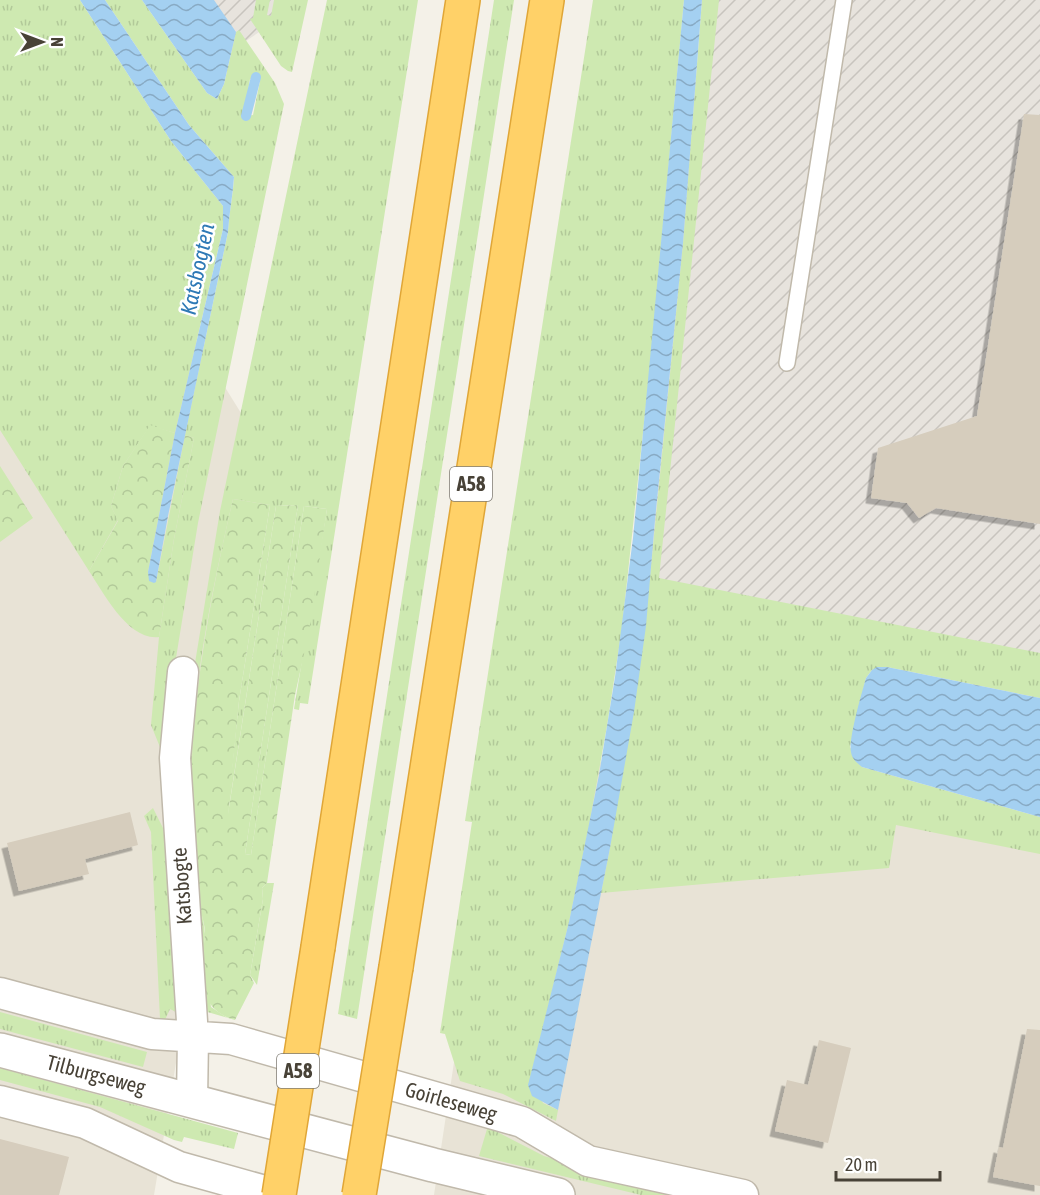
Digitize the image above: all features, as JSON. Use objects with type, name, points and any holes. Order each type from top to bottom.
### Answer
[{"type":"highway","name":"A58","points":[[279,1195],[463,0]]},
{"type":"highway","name":"A58","points":[[359,1195],[547,0]]},
{"type":"street","name":"Katsbogte","points":[[183,672],[175,759],[193,1036],[192,1101]]},
{"type":"street","name":"Goirleseweg","points":[[0,993],[152,1034],[231,1039],[522,1122],[588,1161],[743,1195]]},
{"type":"street","name":"Tilburgseweg","points":[[0,1050],[192,1101]]},
{"type":"street","points":[[0,1101],[85,1123],[179,1167],[279,1195]]},
{"type":"street","points":[[192,1101],[465,1184],[558,1195]]},
{"type":"lane","points":[[787,363],[844,0]]},
{"type":"shaded area","points":[[169,0],[288,0],[286,14],[209,66]]},
{"type":"shaded area","points":[[706,0],[1040,0],[1040,674],[630,600]]},
{"type":"shaded area","points":[[0,24],[275,468],[154,1195],[0,1195]]},
{"type":"shaded area","points":[[502,744],[1040,844],[1040,1195],[434,1195]]},
{"type":"green space","points":[[0,0],[80,0],[171,141],[223,206],[223,229],[175,433],[150,426],[123,466],[111,506],[118,520],[89,571],[0,430]]},
{"type":"green space","points":[[105,0],[142,0],[207,93],[217,99],[224,84],[236,32],[239,30],[275,83],[284,104],[198,523],[168,707],[178,1013],[170,1009],[165,1020],[160,1019],[151,832],[144,816],[153,808],[164,830],[164,757],[151,725],[159,637],[174,539],[194,438],[185,435],[228,232],[234,177],[189,125]],"holes":[[[256,77],[260,81],[253,115],[246,116],[244,114],[250,79]]]},
{"type":"green space","points":[[256,0],[270,0],[267,15],[271,16],[274,0],[308,0],[292,72],[281,66],[250,19],[253,18]]},
{"type":"green space","points":[[327,0],[418,0],[308,704],[300,703],[299,710],[294,709],[327,509],[304,506],[251,855],[245,854],[298,505],[276,506],[226,826],[239,701],[270,505],[233,499],[208,617],[193,735],[196,892],[205,934],[204,948],[211,1007],[235,1020],[204,1011],[187,809],[193,675],[220,511]]},
{"type":"green space","points":[[494,0],[514,0],[357,1019],[338,1014]]},
{"type":"green space","points":[[593,0],[684,0],[649,377],[622,628],[589,826],[569,922],[531,1076],[543,1103],[558,1110],[556,1121],[503,1094],[460,1081],[445,1034],[440,1033],[472,822],[465,821]]},
{"type":"green space","points":[[702,0],[719,0],[659,578],[1040,653],[1040,698],[887,667],[872,670],[866,678],[850,747],[862,767],[1040,817],[1040,854],[896,825],[889,868],[601,893],[610,848],[650,576],[683,243]]},
{"type":"green space","points":[[150,425],[175,433],[148,572],[156,582],[185,435],[194,438],[174,539],[159,637],[148,636],[127,623],[109,602],[89,571],[118,521],[111,506],[123,466]]},
{"type":"green space","points":[[0,466],[33,518],[0,542]]},
{"type":"green space","points":[[233,499],[270,505],[239,701],[228,814],[276,506],[298,505],[245,854],[251,855],[304,506],[327,509],[309,631],[295,695],[267,883],[262,888],[263,899],[250,975],[254,983],[235,1020],[218,1012],[212,1006],[202,983],[201,963],[205,932],[195,884],[191,801],[194,725],[203,649]]},
{"type":"green space","points":[[267,883],[274,883],[257,985],[250,975],[263,899],[262,888]]},
{"type":"green space","points":[[0,1012],[147,1052],[143,1067],[0,1029]]},
{"type":"green space","points":[[0,1068],[238,1133],[234,1149],[184,1137],[182,1142],[174,1140],[100,1107],[0,1080]]},
{"type":"green space","points":[[486,1126],[544,1156],[679,1195],[641,1195],[479,1156]]},
{"type":"water","points":[[80,0],[105,0],[189,125],[234,177],[228,232],[154,583],[149,581],[148,572],[175,433],[223,229],[223,206],[171,141]]},
{"type":"water","points":[[142,0],[214,0],[236,32],[224,84],[217,99],[207,93]]},
{"type":"water","points":[[684,0],[702,0],[683,243],[646,626],[634,712],[610,848],[558,1110],[532,1096],[528,1085],[569,922],[599,775],[615,677],[633,538]]},
{"type":"water","points":[[877,667],[887,667],[1040,698],[1040,817],[858,764],[851,752],[853,727],[866,678]]},
{"type":"building","points":[[1024,114],[1040,115],[1040,524],[936,508],[919,518],[907,503],[871,498],[878,448],[977,416]]},
{"type":"building","points":[[130,812],[138,845],[85,859],[89,874],[19,891],[7,843]]},
{"type":"building","points":[[1027,1029],[1040,1030],[1040,1186],[993,1177],[999,1147],[1003,1148]]},
{"type":"building","points":[[819,1040],[851,1048],[828,1143],[775,1131],[787,1080],[808,1085]]},
{"type":"building","points":[[0,1139],[69,1157],[59,1195],[0,1195]]},
{"type":"waterway","points":[[246,116],[256,77]]},
{"type":"water label","name":"Katsbogten","points":[[197,269]]}]
